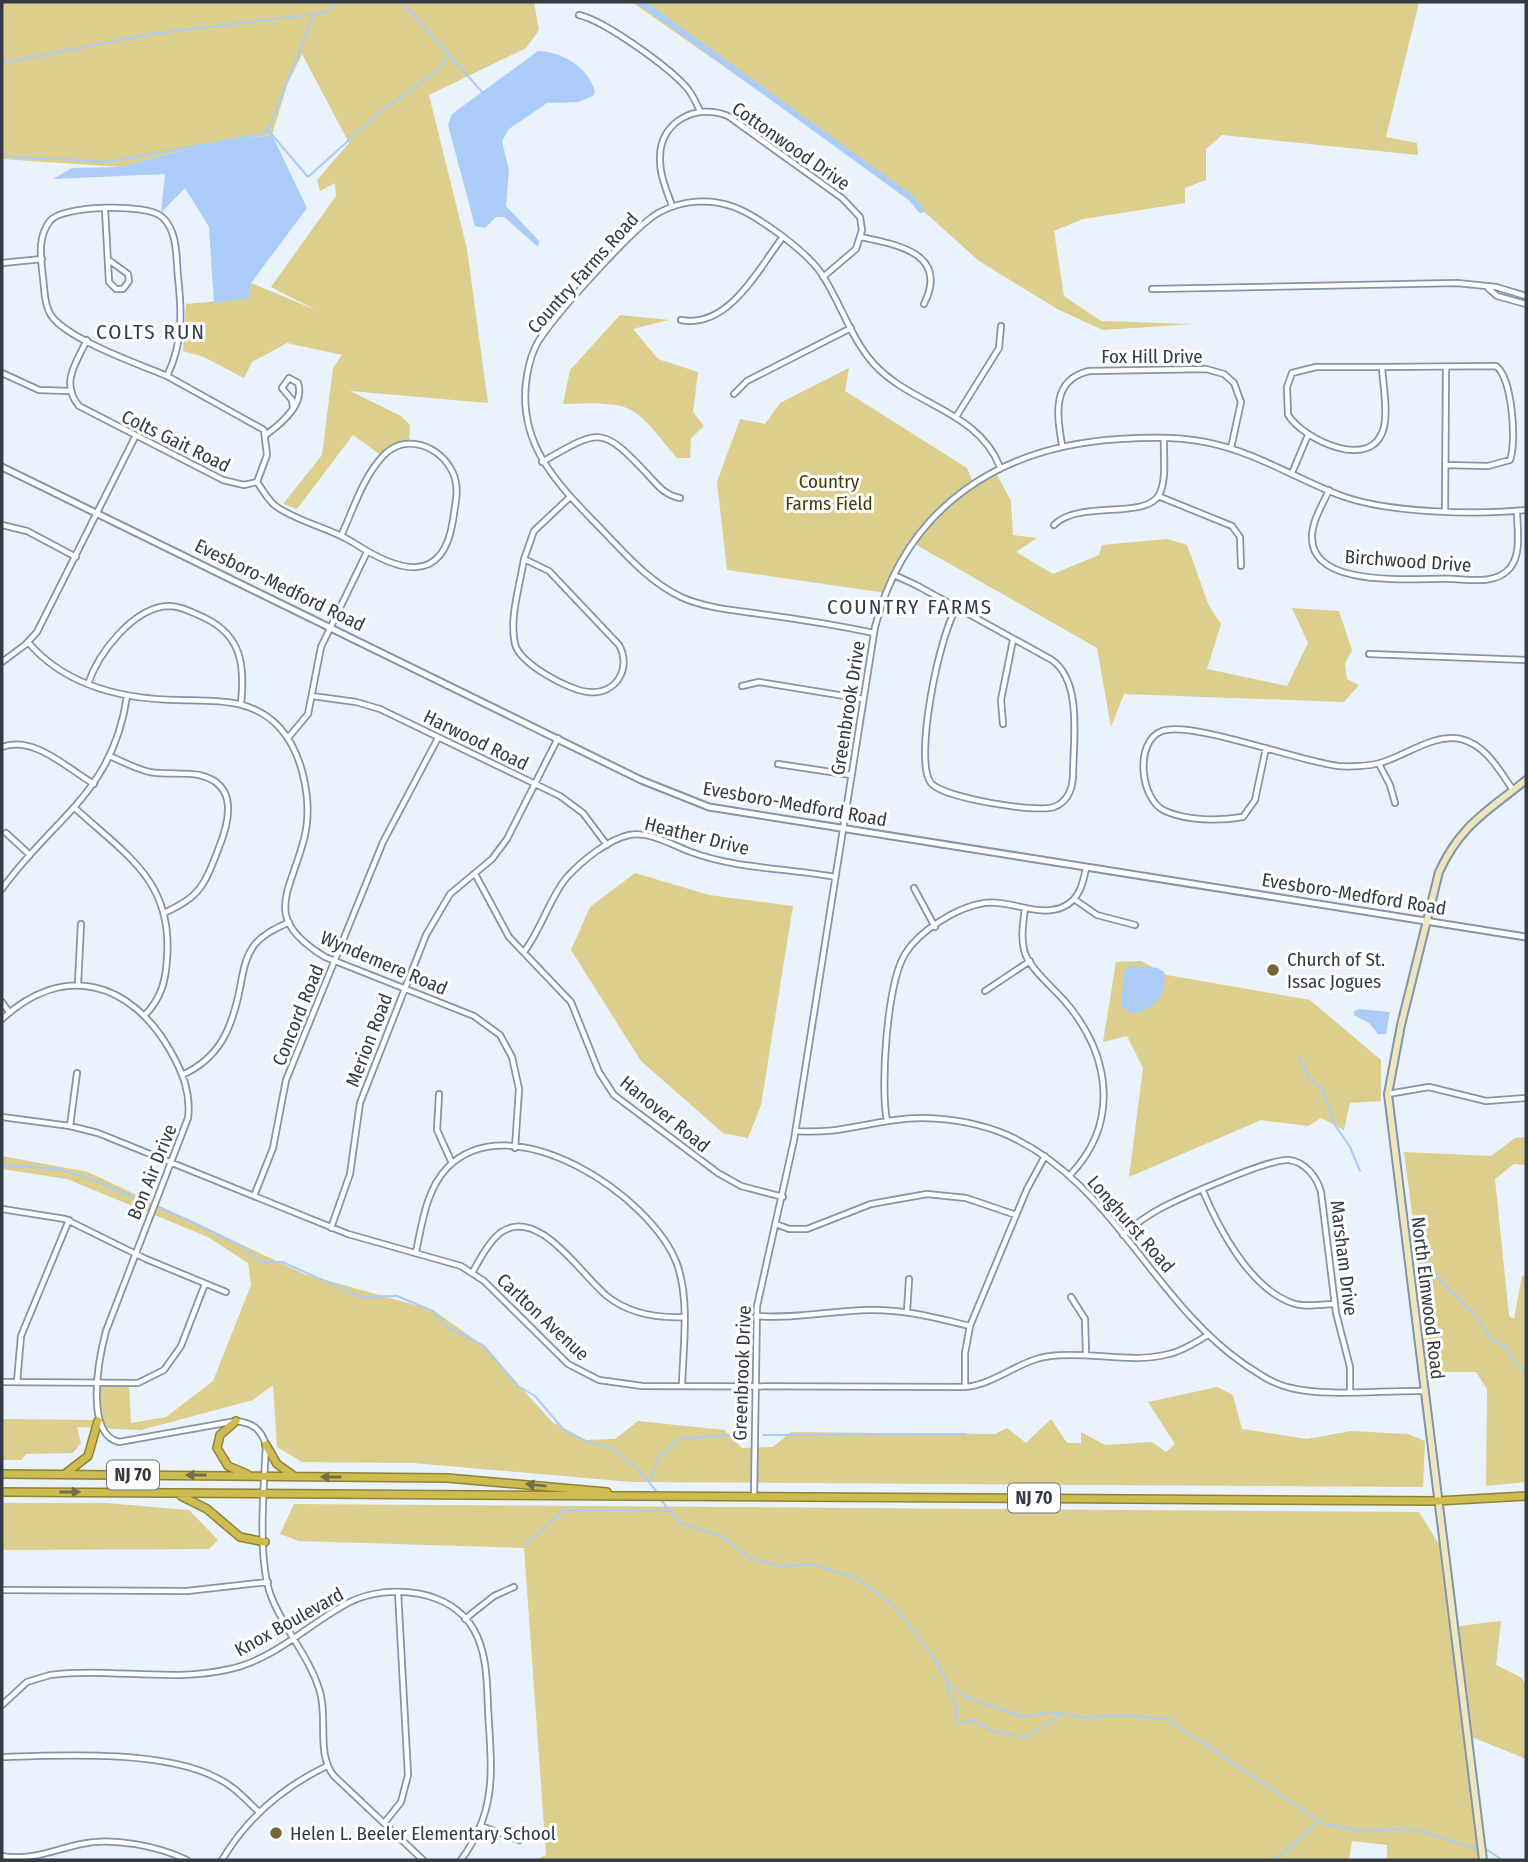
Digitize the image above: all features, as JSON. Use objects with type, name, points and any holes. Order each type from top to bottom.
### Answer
[{"type":"highway","points":[[65,1474],[88,1456],[98,1421]]},
{"type":"highway","points":[[236,1421],[220,1435],[218,1455],[228,1466],[254,1476]]},
{"type":"highway","points":[[265,1445],[277,1464],[294,1476]]},
{"type":"highway","name":"NJ 70","points":[[2,1474],[475,1479],[656,1496]]},
{"type":"highway","name":"NJ 70","points":[[2,1492],[1437,1501],[1526,1496]]},
{"type":"highway","points":[[170,1493],[207,1509],[240,1537],[265,1542]]},
{"type":"main road","name":"North Elmwood Road","points":[[1483,1860],[1388,1094],[1401,1025],[1438,872],[1452,844],[1468,825],[1526,780]]},
{"type":"street","points":[[579,15],[601,23],[672,74],[689,90],[699,111]]},
{"type":"street","name":"Cottonwood Drive","points":[[672,206],[660,164],[662,142],[669,129],[680,119],[699,111],[715,111],[728,116],[847,202],[860,217],[861,237]]},
{"type":"street","name":"Country Farms Road","points":[[874,633],[706,605],[685,599],[651,579],[570,497],[542,462],[526,399],[527,374],[534,349],[549,328],[630,237],[655,214],[672,206],[702,201],[726,204],[749,214],[810,260],[823,276],[851,328],[877,368],[956,417],[989,443],[1000,467]]},
{"type":"street","points":[[105,209],[110,261],[109,282],[116,289],[123,289],[128,284],[128,274],[110,261]]},
{"type":"street","points":[[167,376],[181,334],[173,233],[163,217],[153,211],[105,209],[76,210],[55,216],[42,236],[41,260],[49,314],[63,327],[87,340],[167,376],[260,426],[267,434],[267,455],[257,482],[279,508],[341,536],[394,565],[418,568],[432,563],[445,550],[451,531],[456,487],[450,468],[432,448],[408,443],[384,455],[365,481],[341,536]]},
{"type":"street","points":[[823,276],[847,259],[861,237],[902,247],[920,258],[929,269],[932,282],[924,304]]},
{"type":"street","points":[[681,320],[702,320],[723,310],[740,293],[782,238]]},
{"type":"street","points":[[2,263],[41,260]]},
{"type":"street","points":[[1153,289],[1442,283],[1496,287],[1526,296]]},
{"type":"street","points":[[1487,287],[1492,294],[1526,304]]},
{"type":"street","points":[[956,417],[999,348],[1001,326]]},
{"type":"street","points":[[734,394],[747,381],[851,328]]},
{"type":"street","points":[[2,373],[39,390],[70,391],[71,373],[87,340]]},
{"type":"street","points":[[1382,367],[1384,426],[1371,446],[1359,451],[1343,450],[1308,435],[1288,415],[1287,387],[1292,373],[1316,367],[1496,366],[1505,375],[1509,393],[1514,439],[1510,460],[1501,464],[1446,465]]},
{"type":"street","points":[[1445,510],[1446,367]]},
{"type":"street","name":"Fox Hill Drive","points":[[1062,445],[1058,398],[1065,385],[1075,376],[1089,371],[1199,369],[1224,374],[1237,389],[1241,408],[1231,448]]},
{"type":"street","points":[[267,434],[283,422],[293,408],[300,389],[296,380],[289,378],[282,388],[292,400],[293,408]]},
{"type":"street","name":"Colts Gait Road","points":[[70,391],[85,411],[223,480],[244,485],[257,482]]},
{"type":"street","points":[[1292,473],[1308,435]]},
{"type":"street","points":[[2,661],[28,642],[41,624],[135,437]]},
{"type":"street","points":[[542,462],[583,440],[608,437],[663,491],[680,498]]},
{"type":"street","points":[[1054,526],[1072,514],[1142,506],[1158,496],[1162,484],[1164,438]]},
{"type":"street","name":"Greenbrook Drive","points":[[754,1497],[756,1316],[796,1131],[874,633],[894,575],[915,540],[943,508],[976,481],[1026,455],[1062,445],[1164,438],[1231,448],[1365,503],[1445,510],[1526,510]]},
{"type":"street","name":"Evesboro-Medford Road","points":[[2,467],[641,780],[696,803],[842,830],[1526,937]]},
{"type":"street","name":"Birchwood Drive","points":[[1329,490],[1314,526],[1313,545],[1328,566],[1352,576],[1493,579],[1510,568],[1516,556],[1517,511]]},
{"type":"street","points":[[1158,496],[1232,526],[1240,537],[1241,566]]},
{"type":"street","points":[[524,559],[549,571],[619,645],[624,656],[624,668],[610,688],[584,691],[535,668],[519,655],[514,635],[524,559],[534,531],[570,497]]},
{"type":"street","points":[[2,525],[27,531],[76,556]]},
{"type":"street","points":[[287,738],[305,720],[312,696],[317,660],[367,552]]},
{"type":"street","points":[[894,575],[957,608],[1058,664],[1068,676],[1072,690],[1071,791],[1063,802],[1045,809],[946,793],[933,786],[926,775],[925,753],[943,639],[957,608]]},
{"type":"street","points":[[88,684],[101,654],[126,628],[155,609],[179,607],[214,623],[234,641],[244,675],[241,704]]},
{"type":"street","points":[[1003,724],[1001,700],[1013,639]]},
{"type":"street","points":[[28,642],[54,666],[88,684],[127,696],[241,704],[266,716],[287,738],[302,776],[308,809],[303,843],[286,890],[289,922],[263,937],[250,951],[235,1010],[217,1050],[207,1062],[183,1075]]},
{"type":"street","points":[[1369,654],[1526,660]]},
{"type":"street","points":[[742,686],[759,682],[863,699]]},
{"type":"street","points":[[2,889],[30,855],[76,809],[94,784],[110,756],[121,728],[127,696]]},
{"type":"street","name":"Harwood Road","points":[[312,696],[372,706],[534,784],[578,809],[607,845]]},
{"type":"street","points":[[1266,748],[1255,800],[1244,817],[1222,821],[1193,817],[1164,811],[1150,800],[1144,782],[1146,749],[1153,735],[1165,730],[1183,730],[1266,748],[1338,766],[1379,764],[1437,740],[1460,739],[1479,747],[1491,758],[1513,790]]},
{"type":"street","name":"Concord Road","points":[[254,1196],[273,1148],[286,1080],[383,842],[438,738]]},
{"type":"street","name":"Merion Road","points":[[331,1228],[350,1174],[360,1103],[404,989],[441,906],[507,838],[558,738]]},
{"type":"street","points":[[2,747],[15,744],[30,746],[94,784]]},
{"type":"street","points":[[110,756],[147,772],[209,778],[219,786],[229,802],[228,827],[203,886],[190,900],[164,913]]},
{"type":"street","points":[[778,764],[851,775]]},
{"type":"street","points":[[1379,764],[1390,785],[1395,803]]},
{"type":"street","points":[[76,809],[138,864],[156,891],[164,913],[168,942],[165,978],[156,1002],[144,1016]]},
{"type":"street","points":[[6,833],[30,855]]},
{"type":"street","name":"Heather Drive","points":[[524,952],[541,928],[565,880],[607,845],[625,837],[642,835],[719,860],[835,877]]},
{"type":"street","points":[[887,1121],[882,1080],[897,975],[911,945],[954,914],[982,903],[1060,909],[1074,899],[1082,886],[1086,868]]},
{"type":"street","name":"Hanover Road","points":[[475,873],[505,930],[571,1002],[599,1072],[614,1095],[718,1173],[741,1186],[783,1197]]},
{"type":"street","points":[[914,888],[935,927]]},
{"type":"street","points":[[1074,899],[1097,915],[1135,925]]},
{"type":"street","points":[[1025,908],[1023,943],[1030,961],[1076,1016],[1104,1085],[1104,1108],[1094,1145],[1070,1175]]},
{"type":"street","name":"Wyndemere Road","points":[[289,922],[306,945],[335,961],[481,1019],[504,1042],[512,1057],[519,1090],[515,1148]]},
{"type":"street","points":[[78,984],[81,924]]},
{"type":"street","points":[[985,991],[1030,961]]},
{"type":"street","name":"Bon Air Drive","points":[[2,1018],[40,993],[78,984],[109,990],[144,1016],[163,1038],[183,1075],[189,1097],[188,1118],[106,1331],[99,1382],[98,1421]]},
{"type":"street","points":[[2,1002],[9,1012]]},
{"type":"street","points":[[70,1126],[77,1073]]},
{"type":"street","points":[[1388,1094],[1429,1087],[1486,1101],[1526,1098]]},
{"type":"street","points":[[439,1094],[437,1130],[452,1163]]},
{"type":"street","name":"Carlton Avenue","points":[[2,1117],[70,1126],[98,1133],[331,1228],[367,1241],[416,1252],[472,1273],[583,1374],[616,1384],[965,1387],[984,1384],[1042,1357],[1161,1356],[1183,1349],[1208,1335]]},
{"type":"street","name":"Longhurst Road","points":[[796,1131],[833,1133],[887,1121],[941,1119],[985,1127],[1045,1156],[1070,1175],[1208,1335],[1230,1354],[1283,1386],[1299,1390],[1423,1391]]},
{"type":"street","points":[[416,1252],[433,1188],[452,1163],[486,1147],[545,1153],[575,1164],[643,1213],[663,1237],[677,1263],[682,1285],[682,1386]]},
{"type":"street","points":[[965,1387],[965,1353],[970,1326],[1016,1215],[1045,1156]]},
{"type":"street","name":"Marsham Drive","points":[[1123,1235],[1161,1208],[1278,1161],[1292,1160],[1308,1170],[1321,1192],[1335,1304],[1350,1367],[1350,1390]]},
{"type":"street","points":[[1203,1191],[1227,1242],[1266,1285],[1291,1303],[1335,1304]]},
{"type":"street","points":[[776,1224],[789,1229],[807,1229],[871,1204],[927,1194],[966,1198],[1016,1215]]},
{"type":"street","points":[[2,1209],[69,1220],[135,1253],[226,1292]]},
{"type":"street","points":[[17,1382],[21,1336],[69,1220]]},
{"type":"street","points":[[472,1273],[498,1235],[516,1226],[529,1227],[548,1237],[595,1285],[620,1305],[655,1316],[683,1317]]},
{"type":"street","points":[[906,1312],[909,1279]]},
{"type":"street","points":[[2,1382],[138,1383],[164,1370],[181,1346],[205,1284]]},
{"type":"street","points":[[1071,1297],[1085,1319],[1086,1355]]},
{"type":"street","points":[[756,1316],[800,1318],[866,1310],[906,1312],[970,1326]]},
{"type":"street","points":[[98,1421],[107,1436],[119,1442],[236,1421],[253,1425],[260,1431],[265,1445],[265,1542],[268,1582],[271,1597],[321,1693],[327,1766],[423,1860]]},
{"type":"street","points":[[2,1590],[187,1591],[268,1582]]},
{"type":"street","points":[[465,1619],[495,1596],[514,1587]]},
{"type":"street","points":[[385,1822],[401,1802],[408,1775],[398,1592]]},
{"type":"street","name":"Knox Boulevard","points":[[2,1705],[4,1697],[27,1682],[50,1675],[199,1674],[232,1669],[261,1657],[358,1599],[398,1592],[439,1600],[465,1619],[480,1644],[487,1678],[493,1780],[481,1826],[461,1860]]},
{"type":"street","points":[[2,1757],[137,1759],[178,1764],[224,1782],[259,1812]]},
{"type":"street","points":[[222,1860],[259,1812],[296,1782],[327,1766]]},
{"type":"street","points":[[481,1826],[519,1840]]},
{"type":"street","points":[[2,1856],[33,1857],[82,1844],[104,1842],[153,1849],[187,1860]]},
{"type":"green space","points":[[2,2],[534,2],[539,30],[526,48],[429,95],[467,249],[488,403],[350,391],[401,416],[410,425],[409,444],[382,456],[353,435],[297,509],[283,504],[322,455],[333,368],[342,355],[287,343],[252,362],[244,378],[204,357],[183,351],[186,304],[249,298],[251,283],[316,310],[271,287],[336,196],[335,183],[320,191],[317,180],[349,143],[302,54],[287,85],[272,135],[209,143],[120,167],[2,159]]},
{"type":"green space","points":[[632,2],[1419,2],[1386,137],[1417,143],[1418,155],[1222,135],[1206,149],[1206,180],[1185,188],[1185,203],[1083,219],[1054,231],[1064,296],[1101,321],[1193,324],[1103,330],[1059,310],[979,261],[901,191]]},
{"type":"green space","points":[[620,315],[669,320],[633,329],[658,359],[698,372],[693,412],[704,426],[691,438],[690,458],[677,458],[650,426],[630,410],[606,404],[563,404],[570,370]]},
{"type":"green space","name":"Country Farms Field","points":[[849,368],[845,391],[967,468],[973,482],[996,473],[1011,501],[1013,535],[1037,538],[1016,552],[1053,574],[1099,555],[1102,545],[1167,539],[1187,545],[1209,606],[1221,624],[1207,669],[1287,686],[1308,643],[1292,608],[1339,611],[1352,650],[1345,664],[1347,679],[1359,685],[1344,702],[1124,694],[1111,727],[1097,648],[913,543],[886,593],[727,570],[717,482],[740,419],[765,424],[780,403]]},
{"type":"green space","points":[[635,873],[709,895],[793,906],[761,1105],[748,1138],[723,1133],[641,1061],[571,950],[590,907]]},
{"type":"green space","points":[[1141,961],[1167,975],[1310,1000],[1381,1060],[1381,1101],[1350,1103],[1344,1130],[1321,1118],[1308,1126],[1261,1120],[1129,1177],[1143,1068],[1127,1036],[1103,1042],[1116,962]]},
{"type":"green space","points":[[1526,1137],[1526,1165],[1514,1164],[1495,1179],[1509,1316],[1514,1319],[1522,1276],[1526,1275],[1526,1482],[1486,1486],[1487,1389],[1476,1372],[1423,1372],[1419,1340],[1428,1338],[1404,1152],[1491,1156],[1515,1138]]},
{"type":"green space","points":[[2,1156],[88,1172],[304,1274],[433,1310],[485,1347],[552,1422],[586,1440],[615,1439],[638,1421],[724,1430],[742,1448],[773,1447],[791,1432],[995,1434],[1007,1428],[1026,1443],[1051,1419],[1067,1443],[1081,1443],[1081,1432],[1105,1445],[1152,1442],[1166,1452],[1175,1444],[1148,1402],[1217,1387],[1233,1395],[1242,1429],[1307,1439],[1351,1431],[1408,1434],[1425,1441],[1423,1487],[632,1482],[413,1463],[302,1462],[277,1447],[273,1385],[253,1400],[141,1430],[77,1427],[81,1443],[73,1453],[26,1454],[22,1460],[2,1460],[2,1419],[99,1420],[100,1384],[129,1384],[131,1423],[166,1417],[213,1381],[251,1285],[248,1263],[208,1237],[67,1179],[2,1169]]},
{"type":"green space","points":[[2,1503],[106,1503],[189,1510],[218,1540],[209,1549],[2,1550]]},
{"type":"green space","points":[[294,1504],[1419,1512],[1448,1559],[1459,1626],[1501,1621],[1496,1665],[1522,1678],[1526,1687],[1526,1759],[1467,1735],[1483,1860],[1387,1860],[1387,1845],[1352,1841],[1349,1860],[535,1860],[546,1855],[524,1548],[299,1541],[280,1534]]},
{"type":"water","points":[[538,51],[556,54],[573,62],[587,75],[595,92],[593,96],[578,102],[547,103],[509,129],[502,141],[509,170],[506,206],[539,241],[538,247],[504,217],[496,217],[485,228],[475,226],[448,125],[452,114]]},
{"type":"water","points":[[272,135],[307,208],[251,283],[249,298],[214,303],[209,227],[185,188],[161,213],[165,174],[53,179],[72,168],[120,167],[209,143]]},
{"type":"water","points":[[1128,966],[1158,968],[1164,972],[1161,995],[1152,1006],[1139,1012],[1131,1013],[1121,1007],[1124,972]]},
{"type":"water","points":[[1359,1009],[1390,1012],[1386,1034],[1378,1034],[1369,1023],[1354,1015],[1354,1011]]},
{"type":"waterway","points":[[2,63],[151,34],[317,14],[327,11],[336,2]]},
{"type":"waterway","points":[[402,2],[483,93]]},
{"type":"waterway","points":[[641,2],[911,198],[921,210]]},
{"type":"waterway","points":[[221,141],[259,135],[270,126],[314,14]]},
{"type":"waterway","points":[[268,130],[308,177],[380,112],[437,71],[449,55]]},
{"type":"waterway","points":[[2,156],[108,162],[205,144]]},
{"type":"waterway","points":[[1299,1058],[1310,1079],[1322,1089],[1335,1125],[1350,1147],[1360,1171]]},
{"type":"waterway","points":[[2,1165],[57,1169],[86,1177],[188,1220],[241,1246],[262,1262],[282,1262],[361,1297],[397,1296],[433,1311],[448,1327],[484,1346],[518,1386],[535,1396],[563,1429],[585,1441],[610,1447],[638,1469],[657,1492]]},
{"type":"waterway","points":[[1417,1248],[1431,1271],[1473,1313],[1492,1340],[1504,1346],[1526,1374]]},
{"type":"waterway","points":[[650,1480],[659,1457],[679,1439],[744,1434]]},
{"type":"waterway","points":[[763,1435],[966,1434]]},
{"type":"waterway","points":[[661,1500],[679,1522],[721,1536],[751,1559],[783,1566],[811,1564],[855,1577],[894,1606],[934,1658],[948,1683],[966,1697],[1024,1717],[1051,1712],[1087,1718],[1120,1715],[1167,1719],[1324,1824],[1364,1831],[1400,1829],[1423,1832],[1478,1849]]},
{"type":"waterway","points":[[525,1545],[564,1510],[668,1511]]},
{"type":"waterway","points":[[947,1683],[957,1709],[958,1724],[972,1720],[993,1731],[1026,1737],[1062,1714]]},
{"type":"waterway","points":[[1271,1860],[1284,1853],[1317,1822]]},
{"type":"waterway","points":[[1486,1849],[1502,1860]]},
{"type":"place","name":"Church of St. Issac Jogues","points":[[1273,970]]},
{"type":"place","name":"Helen L. Beeler Elementary School","points":[[276,1833]]},
{"type":"district","name":"COLTS RUN","points":[[151,332]]},
{"type":"district","name":"COUNTRY FARMS","points":[[910,607]]}]
